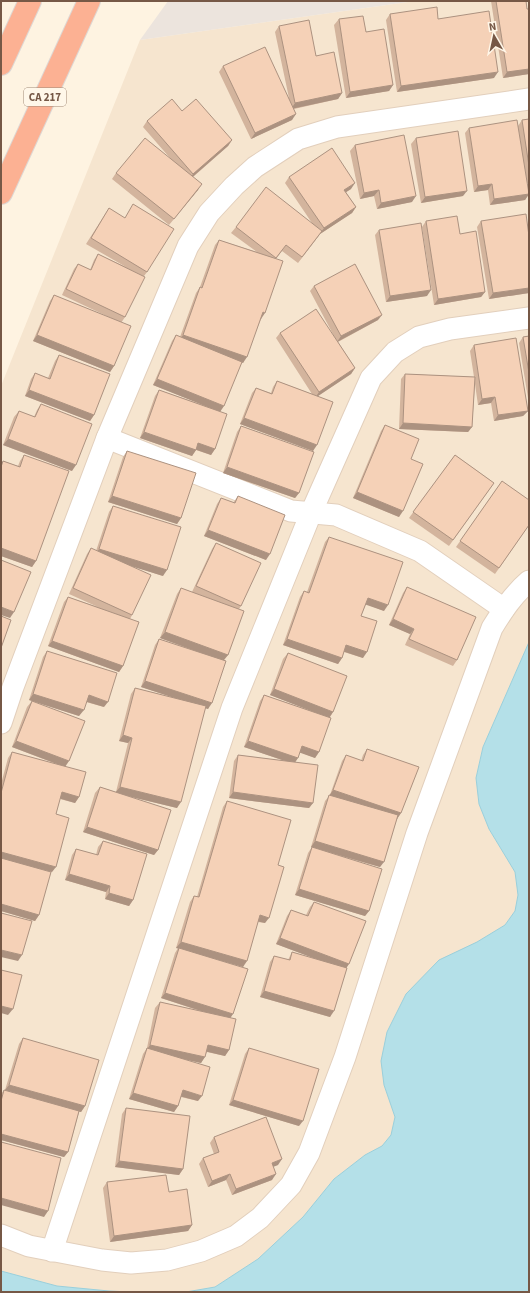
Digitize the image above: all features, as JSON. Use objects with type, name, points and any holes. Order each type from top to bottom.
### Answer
[{"type":"highway","points":[[1,64],[30,1]]},
{"type":"highway","name":"CA 217","points":[[1,193],[90,1]]},
{"type":"street","points":[[1,723],[107,438],[188,246],[209,213],[234,186],[255,167],[298,139],[337,127],[529,99]]},
{"type":"street","points":[[52,1251],[232,708],[311,513],[371,378],[395,352],[419,337],[450,329],[529,318]]},
{"type":"street","points":[[107,438],[291,511],[336,515],[420,551],[504,608]]},
{"type":"street","points":[[1,1235],[29,1246],[102,1260],[131,1263],[167,1260],[201,1251],[236,1236],[260,1218],[291,1184],[309,1153],[345,1057],[417,833],[492,628],[504,608],[518,590],[529,581]]},
{"type":"shaded area","points":[[168,1],[415,1],[140,40]]},
{"type":"shaded area","points":[[415,1],[529,1],[529,642],[483,747],[476,778],[479,804],[489,829],[515,872],[518,895],[515,911],[505,925],[477,942],[384,1085],[395,1117],[391,1135],[382,1146],[365,1155],[334,1179],[303,1217],[258,1259],[215,1287],[186,1292],[109,1291],[57,1286],[1,1271],[1,386],[140,40]]},
{"type":"water","points":[[529,642],[529,1292],[186,1292],[215,1287],[258,1259],[303,1217],[334,1179],[365,1155],[382,1146],[391,1135],[395,1117],[384,1085],[381,1061],[387,1032],[406,994],[439,960],[477,942],[505,925],[515,911],[518,895],[515,872],[489,829],[479,804],[476,778],[483,747]]},
{"type":"water","points":[[1,1271],[57,1286],[130,1292],[1,1292]]},
{"type":"building","points":[[496,1],[526,1],[527,9],[529,9],[529,69],[507,72]]},
{"type":"building","points":[[437,7],[438,19],[489,11],[498,72],[401,86],[390,14]]},
{"type":"building","points":[[363,16],[366,32],[384,29],[393,85],[350,92],[339,19]]},
{"type":"building","points":[[309,20],[316,56],[334,52],[342,93],[295,103],[279,26]]},
{"type":"building","points":[[265,47],[296,114],[255,133],[223,66]]},
{"type":"building","points":[[172,99],[182,111],[196,99],[232,140],[193,174],[147,121]]},
{"type":"building","points":[[529,119],[529,166],[522,120]]},
{"type":"building","points":[[517,120],[529,194],[494,199],[492,184],[478,186],[469,128]]},
{"type":"building","points":[[458,131],[467,191],[425,197],[416,138]]},
{"type":"building","points":[[404,135],[416,196],[381,203],[379,190],[364,193],[355,145]]},
{"type":"building","points":[[145,138],[202,184],[174,219],[116,173]]},
{"type":"building","points":[[332,148],[355,183],[344,190],[356,207],[324,228],[289,177]]},
{"type":"building","points":[[266,187],[322,231],[302,257],[286,245],[276,258],[236,227]]},
{"type":"building","points":[[133,204],[174,229],[147,272],[91,238],[109,208],[125,218]]},
{"type":"building","points":[[526,214],[529,236],[529,288],[493,293],[481,221]]},
{"type":"building","points":[[457,216],[460,234],[476,231],[485,292],[438,299],[426,221]]},
{"type":"building","points":[[421,223],[431,290],[390,296],[379,230]]},
{"type":"building","points":[[219,240],[283,261],[265,313],[263,312],[247,357],[183,335]]},
{"type":"building","points":[[98,254],[145,277],[125,317],[66,289],[78,264],[91,270]]},
{"type":"building","points":[[355,264],[382,315],[341,336],[314,286]]},
{"type":"building","points":[[54,295],[131,326],[114,366],[37,335]]},
{"type":"building","points":[[316,309],[355,368],[319,392],[280,333]]},
{"type":"building","points":[[176,335],[242,362],[224,406],[157,379]]},
{"type":"building","points":[[529,336],[529,373],[523,337]]},
{"type":"building","points":[[516,338],[528,411],[498,415],[495,397],[482,399],[474,345]]},
{"type":"building","points":[[59,355],[110,374],[94,415],[29,390],[35,373],[50,379]]},
{"type":"building","points":[[405,374],[475,377],[472,427],[403,423]]},
{"type":"building","points":[[277,381],[333,402],[317,445],[244,418],[256,388],[272,394]]},
{"type":"building","points":[[159,390],[227,414],[215,449],[198,443],[196,450],[144,432]]},
{"type":"building","points":[[41,404],[92,424],[76,465],[8,439],[19,411],[35,417]]},
{"type":"building","points":[[385,425],[419,439],[411,459],[423,464],[403,511],[357,492]]},
{"type":"building","points":[[241,426],[314,452],[299,493],[227,467]]},
{"type":"building","points":[[127,451],[196,473],[181,518],[112,496]]},
{"type":"building","points":[[24,455],[69,471],[36,561],[1,548],[1,467],[3,461],[20,467]]},
{"type":"building","points":[[455,455],[494,483],[453,540],[413,512]]},
{"type":"building","points":[[502,481],[529,500],[529,525],[499,568],[460,541]]},
{"type":"building","points":[[238,496],[285,515],[270,554],[208,530],[221,498],[235,503]]},
{"type":"building","points":[[113,506],[181,527],[167,570],[99,549]]},
{"type":"building","points":[[329,537],[403,562],[388,605],[368,598],[361,616],[377,621],[367,652],[346,645],[342,658],[287,639],[304,591],[309,593]]},
{"type":"building","points":[[216,543],[261,563],[241,606],[196,586]]},
{"type":"building","points":[[91,548],[151,575],[132,615],[73,588]]},
{"type":"building","points":[[1,560],[31,572],[14,612],[1,607]]},
{"type":"building","points":[[407,587],[476,617],[457,660],[409,639],[414,629],[393,619]]},
{"type":"building","points":[[181,588],[244,611],[228,655],[165,632]]},
{"type":"building","points":[[68,597],[139,622],[123,666],[52,641]]},
{"type":"building","points":[[1,616],[11,620],[1,648]]},
{"type":"building","points":[[159,639],[226,661],[212,703],[145,681]]},
{"type":"building","points":[[47,651],[117,673],[108,702],[89,695],[84,710],[33,694]]},
{"type":"building","points":[[288,653],[347,676],[333,712],[274,689]]},
{"type":"building","points":[[135,688],[206,706],[181,802],[120,787],[132,738],[123,735]]},
{"type":"building","points":[[264,695],[331,718],[319,752],[302,746],[298,758],[248,741]]},
{"type":"building","points":[[32,701],[85,721],[69,761],[16,741]]},
{"type":"building","points":[[367,749],[419,767],[401,813],[333,790],[346,755],[363,761]]},
{"type":"building","points":[[12,752],[86,772],[79,797],[62,792],[56,814],[69,818],[56,867],[1,852],[1,793]]},
{"type":"building","points":[[238,755],[318,765],[313,803],[233,792]]},
{"type":"building","points":[[100,787],[171,810],[158,850],[87,827]]},
{"type":"building","points":[[329,795],[398,815],[384,862],[315,841]]},
{"type":"building","points":[[227,801],[291,820],[278,865],[284,867],[269,918],[260,915],[247,961],[181,942],[194,896],[199,897]]},
{"type":"building","points":[[103,841],[147,854],[133,900],[109,893],[110,886],[69,874],[76,849],[98,855]]},
{"type":"building","points":[[312,847],[382,869],[369,911],[299,889]]},
{"type":"building","points":[[1,858],[51,872],[39,915],[1,904]]},
{"type":"building","points":[[314,902],[366,921],[349,964],[280,938],[291,910],[308,916]]},
{"type":"building","points":[[1,913],[32,921],[22,955],[1,950]]},
{"type":"building","points":[[179,948],[248,969],[233,1014],[165,993]]},
{"type":"building","points":[[292,952],[347,968],[334,1011],[264,991],[274,956],[290,960]]},
{"type":"building","points":[[1,970],[22,975],[13,1009],[1,1006]]},
{"type":"building","points":[[160,1002],[236,1019],[229,1050],[208,1045],[205,1057],[150,1045]]},
{"type":"building","points":[[23,1038],[99,1060],[85,1106],[9,1085]]},
{"type":"building","points":[[147,1048],[210,1067],[202,1096],[183,1090],[178,1106],[133,1093]]},
{"type":"building","points":[[249,1048],[319,1069],[303,1121],[233,1100]]},
{"type":"building","points":[[4,1090],[79,1111],[68,1152],[1,1134],[1,1101]]},
{"type":"building","points":[[126,1108],[190,1116],[183,1169],[119,1161]]},
{"type":"building","points":[[266,1117],[282,1159],[272,1163],[276,1174],[236,1189],[230,1174],[212,1181],[203,1158],[219,1152],[214,1137]]},
{"type":"building","points":[[1,1142],[61,1158],[48,1211],[1,1198]]},
{"type":"building","points":[[166,1175],[169,1192],[187,1189],[192,1225],[114,1236],[107,1182]]}]
